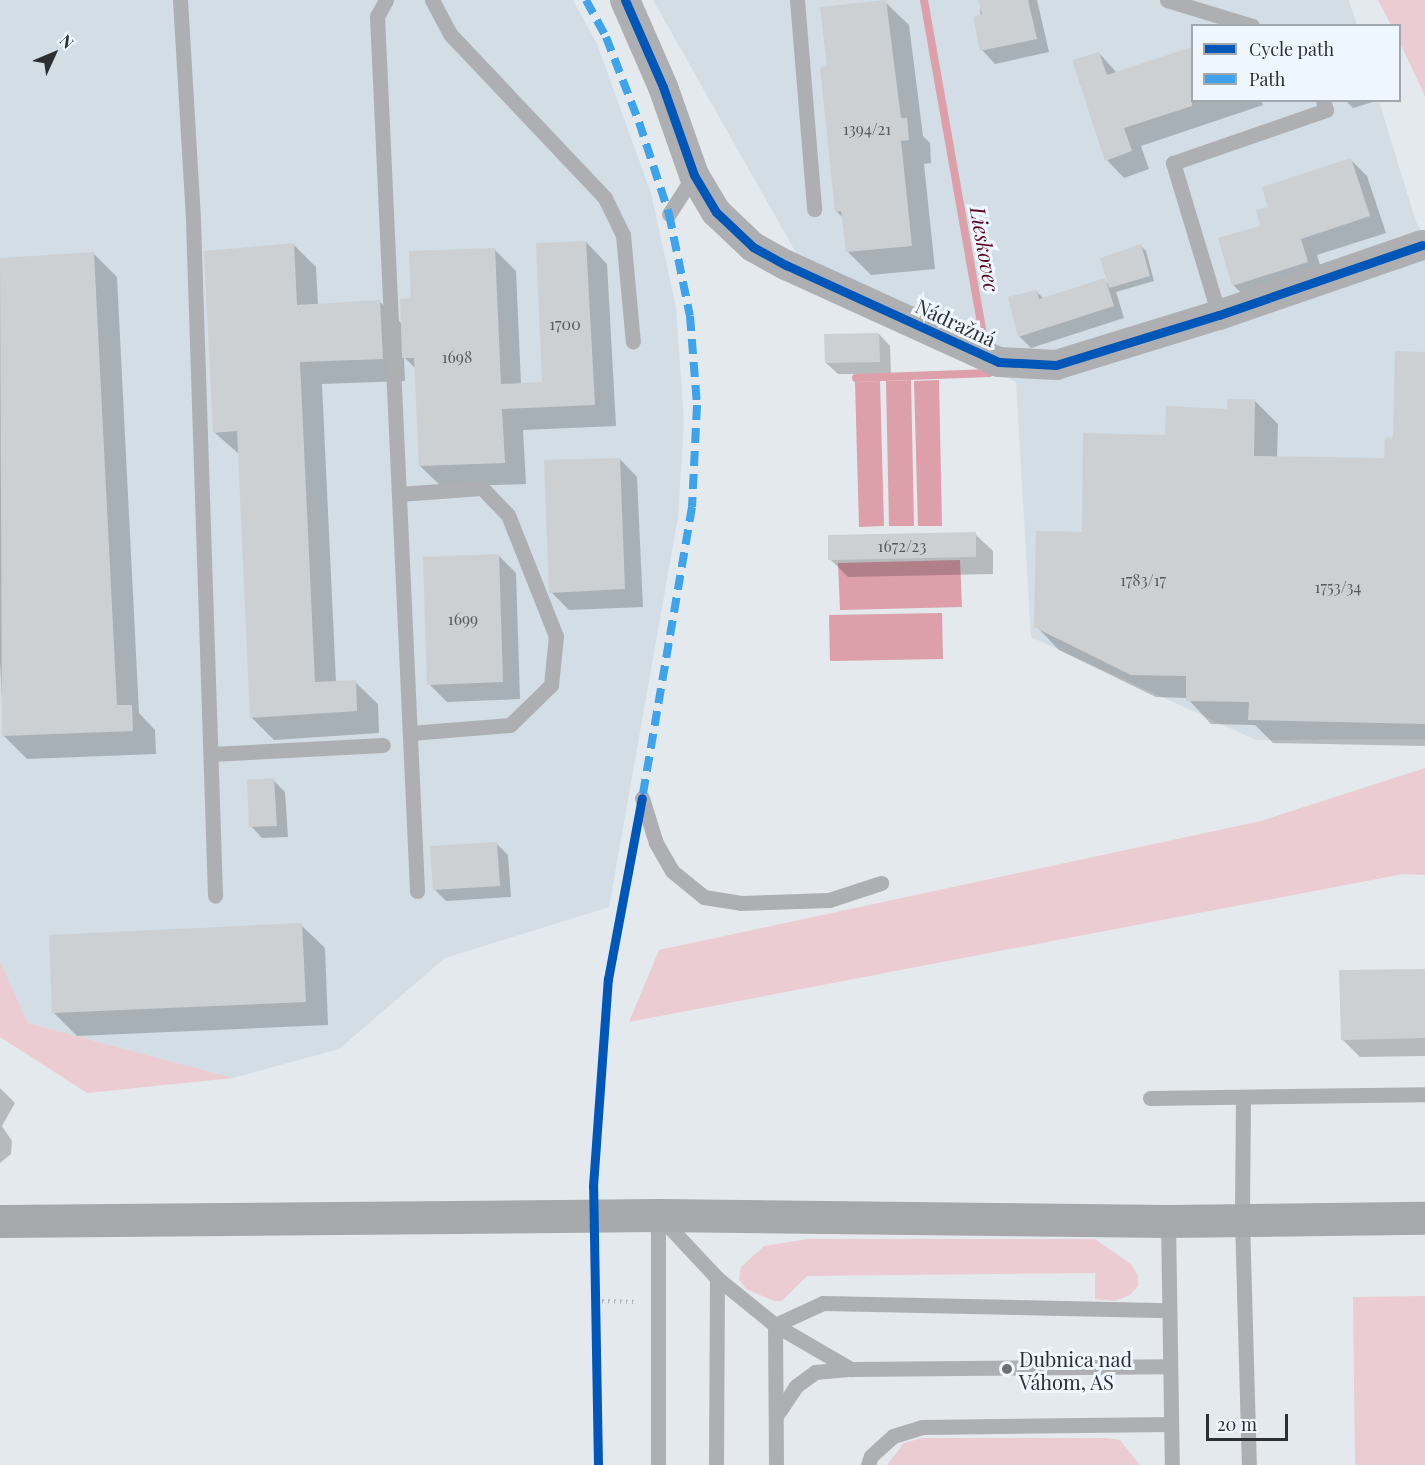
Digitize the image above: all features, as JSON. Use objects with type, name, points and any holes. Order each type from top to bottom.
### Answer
[{"type":"main road","points":[[0,1221],[658,1215],[1168,1221],[1425,1218]]},
{"type":"street","name":"Nádražná","points":[[624,0],[663,87],[694,176],[716,212],[753,247],[988,357],[1056,365],[1219,315],[1422,245]]},
{"type":"lane","points":[[180,0],[193,220],[215,896]]},
{"type":"lane","points":[[386,0],[377,16],[417,891]]},
{"type":"lane","points":[[432,0],[450,34],[604,198],[623,235],[633,342]]},
{"type":"lane","points":[[797,0],[814,209]]},
{"type":"lane","points":[[1167,0],[1245,24]]},
{"type":"lane","points":[[1219,315],[1173,163],[1326,110],[1324,102]]},
{"type":"lane","points":[[669,214],[694,176]]},
{"type":"lane","points":[[399,494],[482,488],[508,515],[556,636],[551,685],[510,725],[410,733]]},
{"type":"lane","points":[[211,754],[383,745]]},
{"type":"lane","points":[[642,798],[656,843],[672,872],[704,897],[740,903],[829,900],[882,883]]},
{"type":"lane","points":[[1150,1098],[1425,1094]]},
{"type":"lane","points":[[1243,1096],[1242,1219],[1249,1465]]},
{"type":"lane","points":[[658,1215],[717,1278],[775,1324],[851,1370]]},
{"type":"lane","points":[[658,1215],[658,1465]]},
{"type":"lane","points":[[1168,1221],[1172,1465]]},
{"type":"lane","points":[[716,1465],[717,1278]]},
{"type":"lane","points":[[775,1324],[823,1303],[1169,1310]]},
{"type":"lane","points":[[775,1324],[776,1465]]},
{"type":"lane","points":[[776,1416],[796,1386],[814,1372],[1170,1366]]},
{"type":"lane","points":[[868,1465],[871,1456],[893,1436],[922,1427],[1171,1424]]},
{"type":"path","points":[[593,1186],[608,979],[633,843]]},
{"type":"path","points":[[596,1249],[598,1465]]},
{"type":"path","points":[[596,1301],[658,1302]]},
{"type":"shaded area","points":[[0,0],[573,0],[597,44],[651,193],[676,307],[684,423],[678,517],[609,907],[445,958],[339,1049],[233,1078],[28,1023],[0,961]]},
{"type":"shaded area","points":[[653,0],[1349,0],[1357,24],[1191,24],[1191,102],[1379,102],[1416,222],[1425,236],[1425,739],[1256,740],[1031,637],[1016,382],[817,290]]},
{"type":"shaded area","points":[[1378,0],[1425,0],[1425,96],[1401,45],[1401,24],[1390,24]]},
{"type":"shaded area","points":[[911,380],[914,526],[889,526],[886,381]]},
{"type":"shaded area","points":[[939,380],[942,526],[918,526],[914,381]]},
{"type":"shaded area","points":[[880,381],[884,526],[859,527],[855,382]]},
{"type":"shaded area","points":[[960,560],[962,607],[840,610],[838,563]]},
{"type":"shaded area","points":[[942,613],[943,659],[830,661],[829,615]]},
{"type":"shaded area","points":[[1425,768],[1425,875],[1403,874],[629,1022],[659,950],[1261,821]]},
{"type":"shaded area","points":[[0,961],[28,1023],[233,1078],[87,1093],[0,1037]]},
{"type":"shaded area","points":[[808,1239],[1095,1239],[1131,1264],[1138,1276],[1138,1286],[1130,1295],[1114,1301],[1095,1299],[1095,1273],[807,1276],[782,1301],[774,1301],[746,1289],[739,1279],[741,1267],[764,1246]]},
{"type":"shaded area","points":[[1425,1296],[1425,1465],[1355,1465],[1353,1297]]},
{"type":"shaded area","points":[[922,1438],[1105,1438],[1120,1440],[1140,1465],[887,1465],[904,1443]]},
{"type":"building","points":[[886,0],[901,118],[907,118],[909,140],[901,141],[912,246],[846,252],[841,211],[835,212],[820,67],[827,66],[820,7]]},
{"type":"building","points":[[978,0],[1028,0],[1037,39],[980,51],[973,17],[982,14]]},
{"type":"building","points":[[1191,47],[1192,106],[1124,128],[1132,151],[1105,161],[1072,60],[1099,52],[1107,75]]},
{"type":"building","points":[[1351,158],[1370,216],[1301,239],[1308,262],[1232,286],[1218,238],[1260,226],[1256,210],[1268,207],[1262,187]]},
{"type":"building","points":[[586,241],[595,405],[502,409],[505,463],[419,466],[414,358],[402,358],[400,299],[411,298],[409,251],[495,248],[501,384],[542,382],[536,243]]},
{"type":"building","points":[[294,243],[297,305],[380,300],[383,359],[300,362],[315,682],[356,680],[357,711],[250,718],[237,431],[213,433],[204,251]]},
{"type":"building","points":[[1141,244],[1150,276],[1109,288],[1100,258]]},
{"type":"building","points":[[94,252],[117,705],[132,705],[133,731],[2,736],[0,258]]},
{"type":"building","points":[[1105,278],[1114,306],[1018,337],[1008,297],[1037,290],[1039,299]]},
{"type":"building","points":[[879,333],[880,362],[825,363],[824,334]]},
{"type":"building","points":[[1395,351],[1425,352],[1425,724],[1248,720],[1249,702],[1186,701],[1186,676],[1131,675],[1034,627],[1036,531],[1082,532],[1083,433],[1165,435],[1166,406],[1227,409],[1227,399],[1255,399],[1254,456],[1384,458],[1385,438],[1393,437]]},
{"type":"building","points":[[620,458],[625,589],[549,593],[544,460]]},
{"type":"building","points":[[976,532],[976,557],[828,560],[828,535]]},
{"type":"building","points":[[499,554],[503,682],[427,685],[423,557]]},
{"type":"building","points":[[274,778],[277,826],[249,827],[247,780]]},
{"type":"building","points":[[497,842],[500,886],[433,890],[430,846]]},
{"type":"building","points":[[302,923],[306,1002],[52,1013],[49,935]]},
{"type":"building","points":[[1425,969],[1425,1038],[1341,1040],[1339,970]]},
{"type":"waterway","name":"Lieskovec","points":[[924,0],[985,347]]},
{"type":"waterway","name":"Lieskovec","points":[[856,378],[989,373],[988,366]]},
{"type":"marked path","points":[[586,0],[606,37],[639,122],[669,214],[690,316],[697,405],[692,507],[642,798]]},
{"type":"cycle path","points":[[625,0],[663,87],[694,175],[716,212],[753,247],[786,265],[999,362],[1056,365],[1219,315],[1422,245]]},
{"type":"cycle path","points":[[598,1465],[593,1186],[608,979],[642,798]]},
{"type":"place","name":"Dubnica nad Váhom, AS","points":[[1007,1369]]}]
